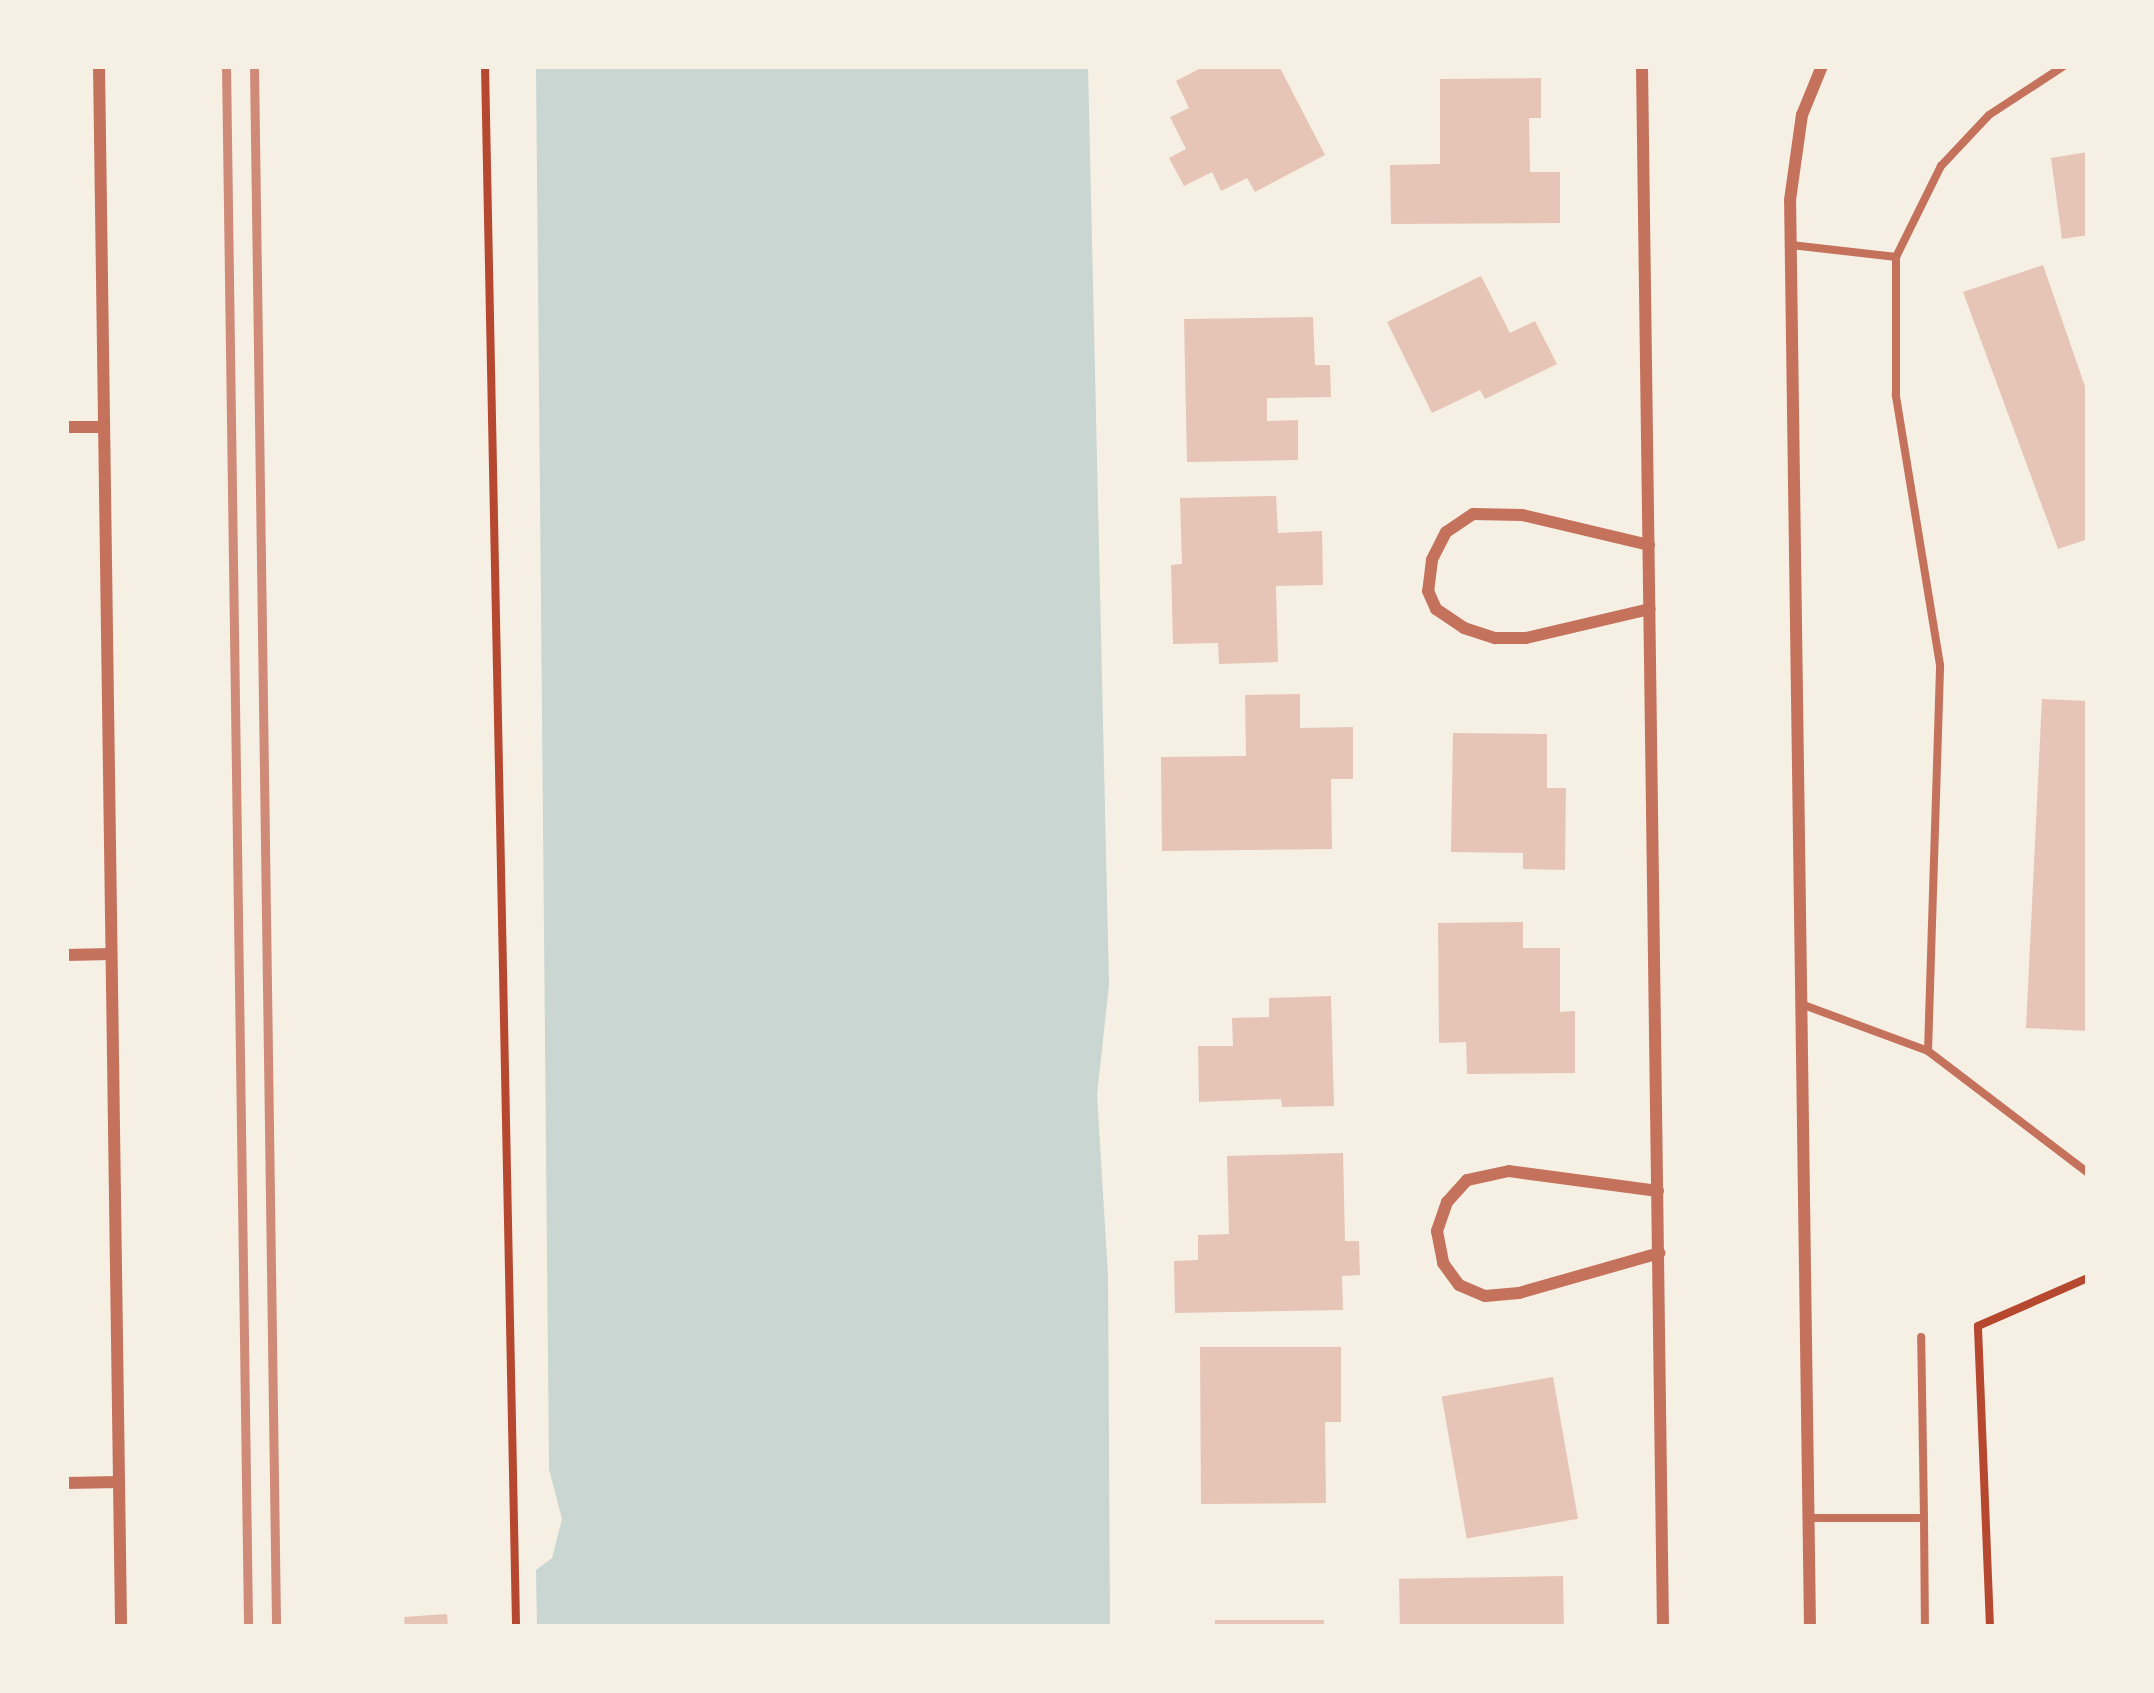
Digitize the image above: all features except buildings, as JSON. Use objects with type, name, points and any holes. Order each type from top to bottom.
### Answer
[{"type":"street","points":[[99,66],[121,1627]]},
{"type":"street","points":[[1642,66],[1664,1627]]},
{"type":"street","points":[[1810,1627],[1790,244],[1793,152],[1822,66]]},
{"type":"street","points":[[66,427],[104,427]]},
{"type":"street","points":[[1648,545],[1522,515],[1473,514],[1446,532],[1432,560],[1429,591],[1436,609],[1464,628],[1495,638],[1526,638],[1650,609]]},
{"type":"street","points":[[66,955],[112,954]]},
{"type":"street","points":[[1658,1190],[1509,1171],[1467,1180],[1447,1202],[1437,1231],[1443,1263],[1459,1285],[1485,1296],[1519,1293],[1659,1253]]},
{"type":"street","points":[[66,1483],[118,1482]]},
{"type":"lane","points":[[1928,1052],[1940,665],[1896,395],[1896,257],[1941,166],[1989,116],[2064,66]]},
{"type":"lane","points":[[1790,244],[1896,257]]},
{"type":"lane","points":[[1801,1004],[1928,1052],[2088,1173]]},
{"type":"lane","points":[[1921,1337],[1925,1627]]},
{"type":"lane","points":[[1808,1517],[1924,1517]]},
{"type":"path","points":[[485,66],[516,1627]]},
{"type":"path","points":[[1990,1627],[1978,1326],[2088,1278]]},
{"type":"shaded area","points":[[536,66],[1088,66],[1109,985],[1097,1095],[1108,1275],[1110,1627],[537,1627],[536,1570],[552,1558],[562,1519],[549,1469]]},
{"type":"railway","points":[[226,66],[248,1627]]},
{"type":"railway","points":[[254,66],[276,1627]]}]
